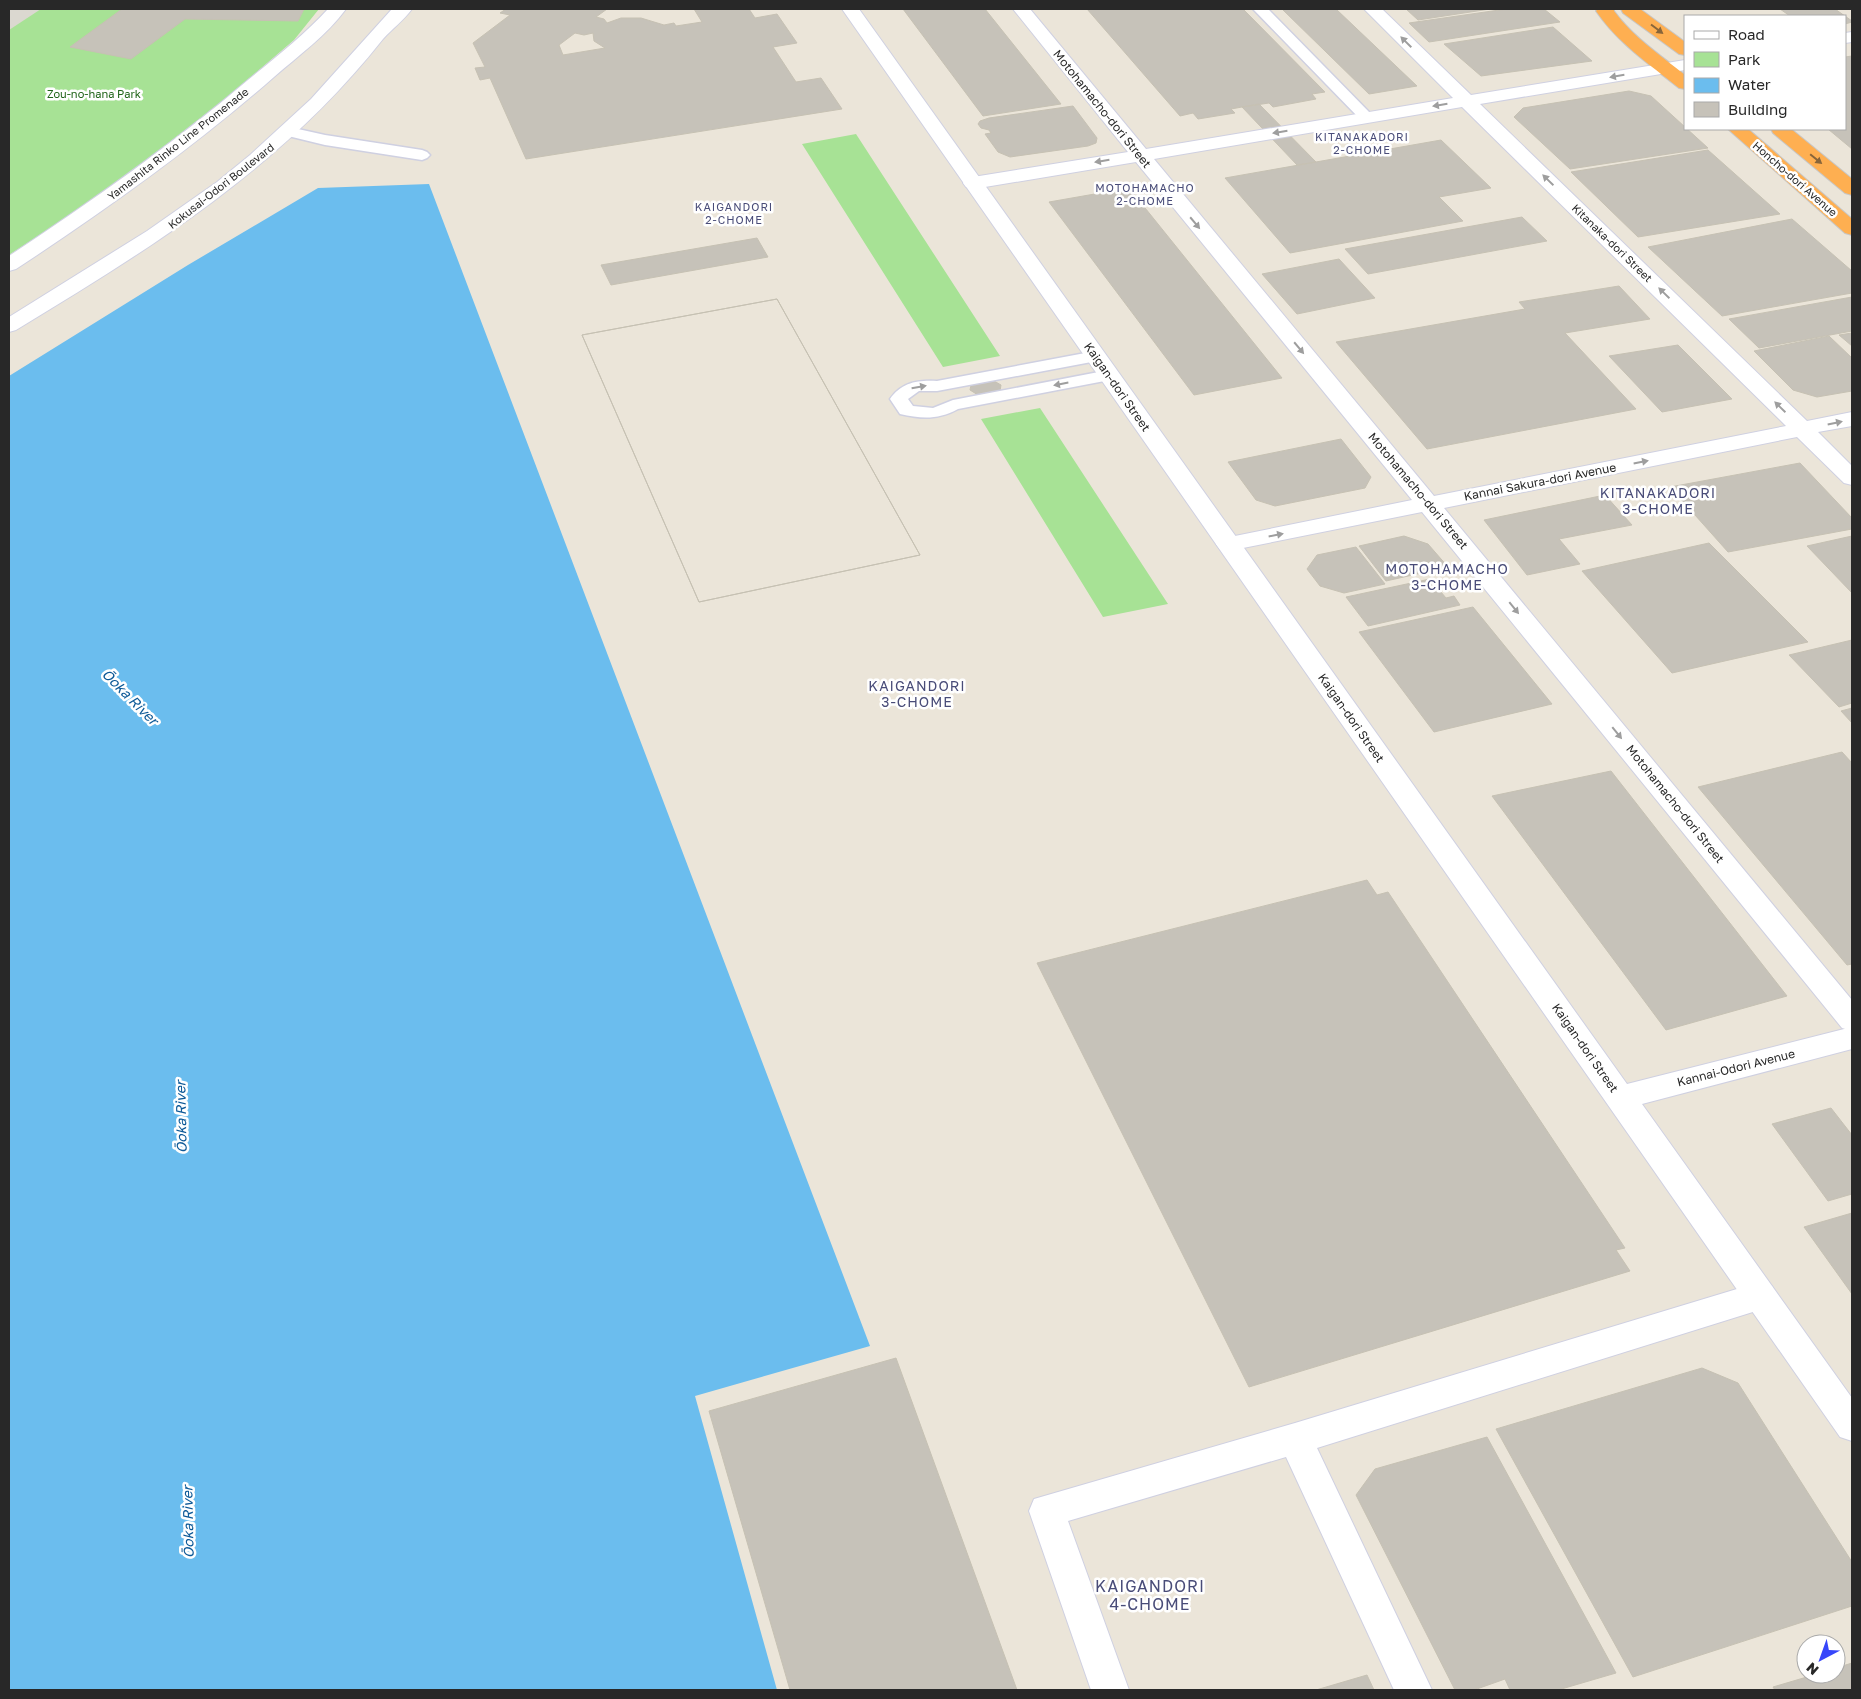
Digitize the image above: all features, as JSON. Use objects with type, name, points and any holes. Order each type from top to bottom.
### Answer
[{"type":"highway","points":[[1606,9],[1605,11],[1610,18],[1684,83]]},
{"type":"highway","points":[[1629,9],[1684,49]]},
{"type":"highway","name":"Honcho-dori Avenue","points":[[1738,130],[1852,229]]},
{"type":"highway","points":[[1781,130],[1852,188]]},
{"type":"street","name":"Yamashita Rinko Line Promenade","points":[[9,265],[90,212],[168,155],[294,51],[337,9]]},
{"type":"street","name":"Kokusai-Odori Boulevard","points":[[9,326],[170,226],[288,132],[327,95],[403,9]]},
{"type":"street","name":"Kaigan-dori Street","points":[[850,9],[1852,1426]]},
{"type":"street","name":"Motohamacho-dori Street","points":[[1021,9],[1852,1020]]},
{"type":"street","name":"Kitanaka-dori Street","points":[[1372,9],[1852,478]]},
{"type":"street","points":[[973,183],[1684,65]]},
{"type":"street","name":"Kannai Sakura-dori Avenue","points":[[1228,544],[1852,419]]},
{"type":"street","name":"Kannai-Odori Avenue","points":[[1620,1098],[1852,1038]]},
{"type":"street","points":[[1110,1690],[1047,1511],[1295,1439],[1760,1296]]},
{"type":"street","points":[[1295,1439],[1413,1690]]},
{"type":"lane","points":[[1260,9],[1366,118]]},
{"type":"lane","points":[[288,132],[325,140],[422,155]]},
{"type":"lane","points":[[1102,366],[953,405],[942,411],[926,415],[906,410],[899,399],[906,390],[923,385],[937,386],[1102,366]]},
{"type":"green space","name":"Zou-no-hana Park","points":[[9,9],[319,9],[294,40],[225,99],[75,212],[9,255]]},
{"type":"green space","points":[[856,134],[1000,356],[943,367],[802,144]]},
{"type":"green space","points":[[1040,408],[1168,604],[1103,617],[981,419]]},
{"type":"shaded area","points":[[9,9],[41,9],[9,30]]},
{"type":"water","name":"Ōoka River","points":[[429,184],[870,1346],[695,1396],[777,1690],[9,1690],[9,376],[188,265],[318,188]]},
{"type":"building","points":[[122,9],[304,9],[298,21],[185,19],[131,59],[70,47]]},
{"type":"building","points":[[506,9],[607,9],[596,17],[604,19],[607,23],[621,18],[641,18],[664,25],[674,23],[676,26],[702,22],[694,9],[749,9],[755,18],[777,14],[797,43],[773,47],[796,82],[821,78],[842,109],[526,159],[490,78],[480,80],[475,68],[485,67],[473,43],[510,15],[500,13]],"holes":[[[575,33],[584,35],[593,33],[594,41],[605,48],[563,55],[559,45]]]},
{"type":"building","points":[[903,9],[985,9],[1061,104],[983,116]]},
{"type":"building","points":[[1087,9],[1243,9],[1325,92],[1312,94],[1316,99],[1273,107],[1269,103],[1242,107],[1231,109],[1235,113],[1198,119],[1193,113],[1180,116]]},
{"type":"building","points":[[1282,9],[1336,9],[1417,86],[1369,94]]},
{"type":"building","points":[[1406,9],[1490,9],[1418,20]]},
{"type":"building","points":[[1506,9],[1544,9],[1560,22],[1429,42],[1409,23]]},
{"type":"building","points":[[1780,9],[1835,9],[1844,15],[1789,15]]},
{"type":"building","points":[[1846,17],[1852,21],[1846,24]]},
{"type":"building","points":[[1553,27],[1592,61],[1481,76],[1444,44]]},
{"type":"building","points":[[1852,56],[1852,149],[1829,130],[1846,130],[1846,57]]},
{"type":"building","points":[[1629,91],[1651,96],[1684,126],[1684,130],[1688,130],[1708,148],[1570,169],[1514,117],[1523,108]]},
{"type":"building","points":[[1259,104],[1316,162],[1297,165],[1242,107]]},
{"type":"building","points":[[1073,106],[1097,138],[1096,143],[1088,146],[1010,157],[998,152],[985,134],[991,133],[989,130],[981,128],[978,124],[980,121],[989,118]]},
{"type":"building","points":[[1441,140],[1491,188],[1439,197],[1463,221],[1290,253],[1225,178]]},
{"type":"building","points":[[1708,150],[1780,214],[1638,237],[1571,172]]},
{"type":"building","points":[[1129,188],[1282,378],[1194,395],[1049,202]]},
{"type":"building","points":[[1522,217],[1547,241],[1368,274],[1345,249]]},
{"type":"building","points":[[1792,219],[1852,271],[1852,293],[1722,316],[1648,247]]},
{"type":"building","points":[[757,238],[768,257],[611,285],[601,265]]},
{"type":"building","points":[[1339,259],[1375,298],[1297,314],[1262,274]]},
{"type":"building","points":[[1619,286],[1650,319],[1565,333],[1636,409],[1427,449],[1336,342],[1525,309],[1519,302]]},
{"type":"building","points":[[1852,297],[1852,331],[1759,348],[1729,319]]},
{"type":"building","points":[[777,299],[920,555],[699,602],[582,335]]},
{"type":"building","points":[[777,299],[920,555],[699,602],[582,335]]},
{"type":"building","points":[[1852,333],[1852,346],[1839,335]]},
{"type":"building","points":[[1829,336],[1852,358],[1852,391],[1817,397],[1793,390],[1754,351]]},
{"type":"building","points":[[1678,345],[1732,399],[1662,412],[1609,356]]},
{"type":"building","points":[[994,381],[1001,385],[1000,391],[978,395],[970,390],[971,385]]},
{"type":"building","points":[[1341,439],[1371,477],[1365,488],[1275,506],[1256,500],[1228,462]]},
{"type":"building","points":[[1800,463],[1852,518],[1852,529],[1728,552],[1670,487]]},
{"type":"building","points":[[1605,495],[1632,525],[1559,539],[1580,564],[1527,575],[1484,520]]},
{"type":"building","points":[[1404,536],[1428,544],[1448,567],[1386,581],[1359,546]]},
{"type":"building","points":[[1852,536],[1852,593],[1807,546]]},
{"type":"building","points":[[1709,543],[1808,642],[1672,673],[1582,571]]},
{"type":"building","points":[[1356,547],[1385,584],[1344,593],[1320,586],[1307,569],[1317,555]]},
{"type":"building","points":[[1430,579],[1446,598],[1454,596],[1460,605],[1368,626],[1346,597]]},
{"type":"building","points":[[1473,607],[1552,704],[1434,732],[1359,632]]},
{"type":"building","points":[[1852,640],[1852,703],[1839,707],[1789,655]]},
{"type":"building","points":[[1852,708],[1852,723],[1841,711]]},
{"type":"building","points":[[1842,752],[1852,763],[1852,964],[1847,965],[1698,787]]},
{"type":"building","points":[[1611,771],[1787,996],[1666,1030],[1492,796]]},
{"type":"building","points":[[1367,880],[1377,895],[1388,892],[1625,1248],[1616,1250],[1630,1271],[1249,1387],[1037,963]]},
{"type":"building","points":[[1831,1108],[1852,1135],[1852,1194],[1828,1201],[1772,1124]]},
{"type":"building","points":[[1852,1213],[1852,1294],[1804,1227]]},
{"type":"building","points":[[896,1358],[1017,1690],[790,1690],[709,1411]]},
{"type":"building","points":[[1702,1368],[1738,1383],[1852,1562],[1852,1606],[1633,1677],[1496,1429]]},
{"type":"building","points":[[1487,1437],[1616,1673],[1558,1690],[1510,1690],[1505,1679],[1474,1690],[1455,1690],[1356,1495],[1375,1469]]},
{"type":"building","points":[[1852,1663],[1852,1690],[1775,1690],[1773,1687],[1796,1680],[1796,1684],[1846,1684],[1846,1665]]},
{"type":"building","points":[[1367,1675],[1374,1690],[1316,1690]]},
{"type":"district","name":"KITANAKADORI 2-CHOME","points":[[1362,143]]},
{"type":"district","name":"MOTOHAMACHO 2-CHOME","points":[[1145,194]]},
{"type":"district","name":"KAIGANDORI 2-CHOME","points":[[734,213]]},
{"type":"district","name":"KITANAKADORI 3-CHOME","points":[[1658,502]]},
{"type":"district","name":"MOTOHAMACHO 3-CHOME","points":[[1447,578]]},
{"type":"district","name":"KAIGANDORI 3-CHOME","points":[[917,694]]},
{"type":"district","name":"KAIGANDORI 4-CHOME","points":[[1150,1595]]}]
